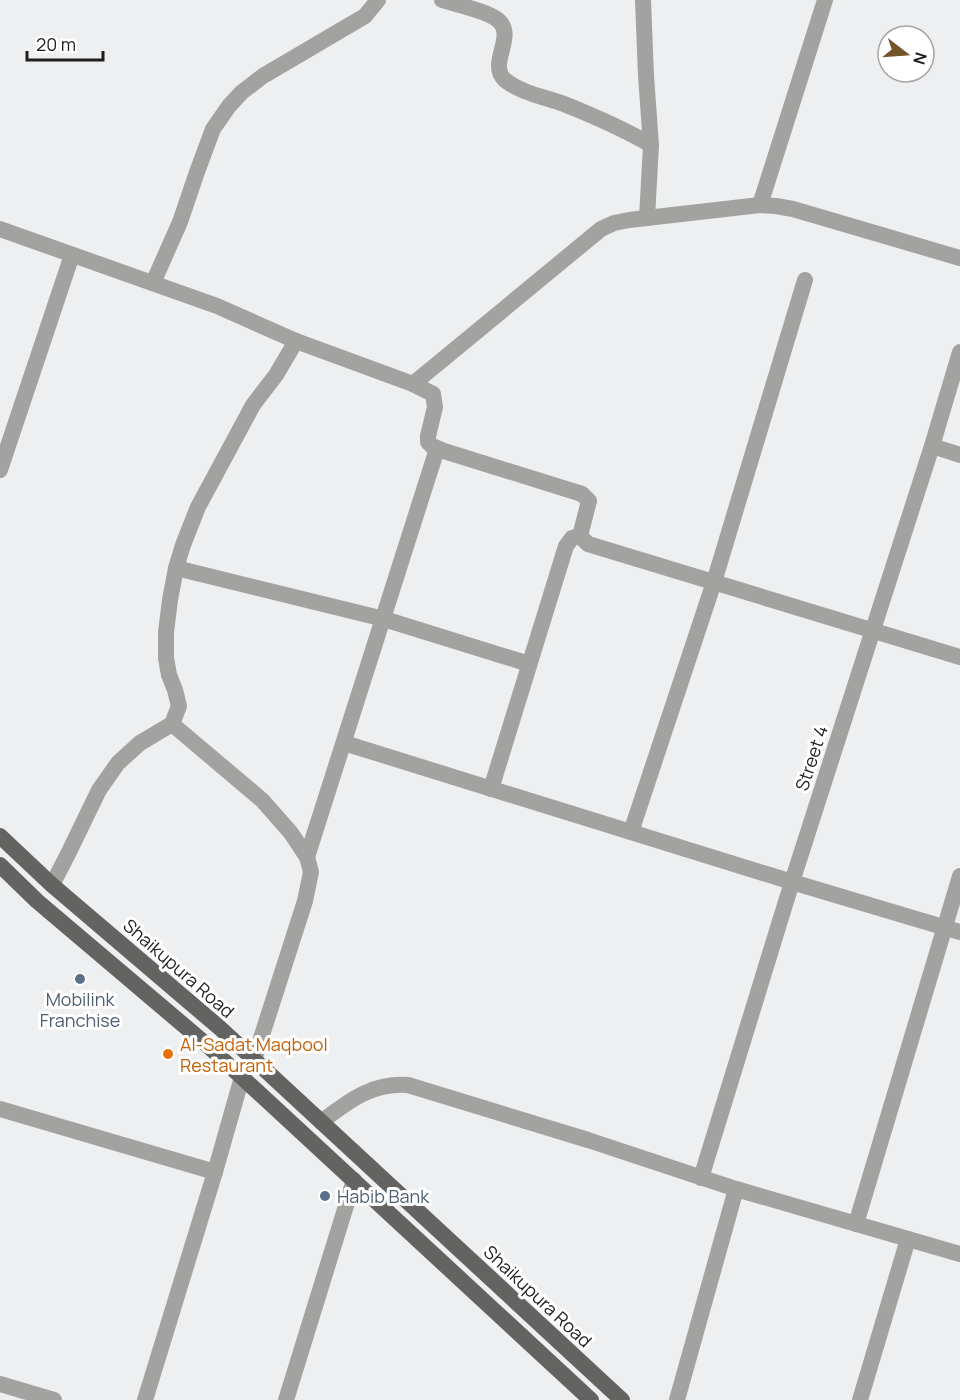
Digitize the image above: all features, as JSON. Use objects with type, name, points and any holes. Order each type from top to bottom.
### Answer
[{"type":"main road","name":"Shaikupura Road","points":[[0,836],[52,885],[254,1060],[622,1400]]},
{"type":"main road","points":[[0,866],[207,1045],[591,1400]]},
{"type":"street","points":[[153,283],[180,222],[213,129],[229,106],[242,92],[263,76],[365,16],[378,0]]},
{"type":"street","points":[[442,0],[493,16],[500,22],[504,28],[504,41],[498,66],[505,80],[517,87],[616,126],[651,145]]},
{"type":"street","points":[[643,0],[651,145],[647,218]]},
{"type":"street","points":[[760,205],[825,0]]},
{"type":"street","points":[[413,384],[601,230],[614,223],[760,205],[776,206],[793,208],[960,258]]},
{"type":"street","points":[[0,229],[217,306],[296,341],[413,384],[433,394],[435,407],[428,442],[437,449],[582,494],[589,501],[580,536]]},
{"type":"street","points":[[0,470],[72,255]]},
{"type":"street","points":[[631,832],[714,582],[805,279]]},
{"type":"street","points":[[52,885],[99,790],[118,763],[140,743],[172,724],[179,706],[166,658],[166,632],[176,568],[198,507],[212,480],[253,405],[276,375],[296,341]]},
{"type":"street","name":"Street 4","points":[[701,1178],[960,352]]},
{"type":"street","points":[[932,446],[960,455]]},
{"type":"street","points":[[308,857],[437,449]]},
{"type":"street","points":[[580,536],[588,544],[960,657]]},
{"type":"street","points":[[491,789],[566,546],[572,538],[580,536]]},
{"type":"street","points":[[176,568],[384,619],[530,664]]},
{"type":"street","points":[[172,724],[261,800],[291,833],[308,857],[311,872],[305,901],[254,1060]]},
{"type":"street","points":[[344,743],[792,882],[952,929]]},
{"type":"street","points":[[856,1224],[952,929],[960,876]]},
{"type":"street","points":[[145,1400],[242,1077]]},
{"type":"street","points":[[321,1122],[348,1101],[363,1093],[393,1084],[408,1085],[566,1133],[736,1189],[960,1254]]},
{"type":"street","points":[[0,1109],[215,1172]]},
{"type":"street","points":[[286,1400],[354,1180]]},
{"type":"street","points":[[677,1400],[736,1189]]},
{"type":"street","points":[[860,1400],[908,1239]]},
{"type":"street","points":[[0,1384],[54,1400]]},
{"type":"place","name":"Mobilink Franchise","points":[[80,979]]},
{"type":"place","name":"Al-Sadat Maqbool Restaurant","points":[[168,1054]]},
{"type":"place","name":"Habib Bank","points":[[325,1196]]}]
